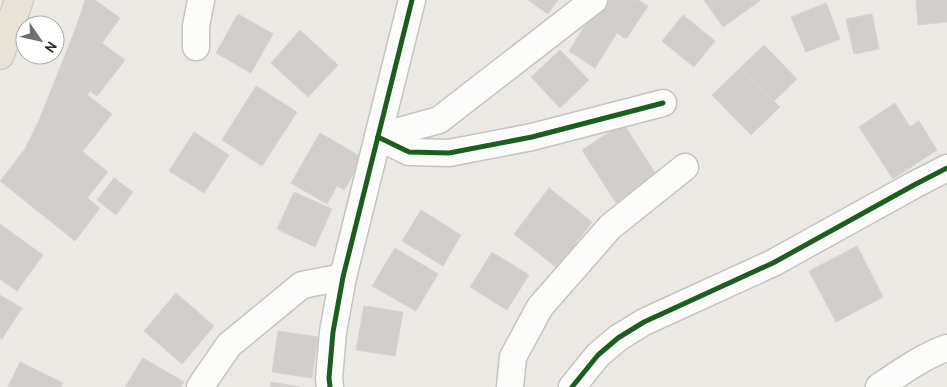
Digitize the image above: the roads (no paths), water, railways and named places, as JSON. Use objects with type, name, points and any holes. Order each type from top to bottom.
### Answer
[{"type":"highway","points":[[0,55],[19,0]]},
{"type":"street","points":[[196,47],[196,26],[200,0]]},
{"type":"street","points":[[330,387],[333,332],[343,277],[412,0]]},
{"type":"street","points":[[378,137],[439,120],[594,0]]},
{"type":"street","points":[[378,137],[409,152],[449,153],[532,137],[663,103]]},
{"type":"street","points":[[510,387],[513,357],[540,307],[610,227],[685,167]]},
{"type":"street","points":[[572,387],[598,355],[618,338],[644,322],[773,263],[947,168]]},
{"type":"street","points":[[200,387],[229,345],[302,285],[343,277]]},
{"type":"street","points":[[879,387],[939,350],[947,348]]}]
